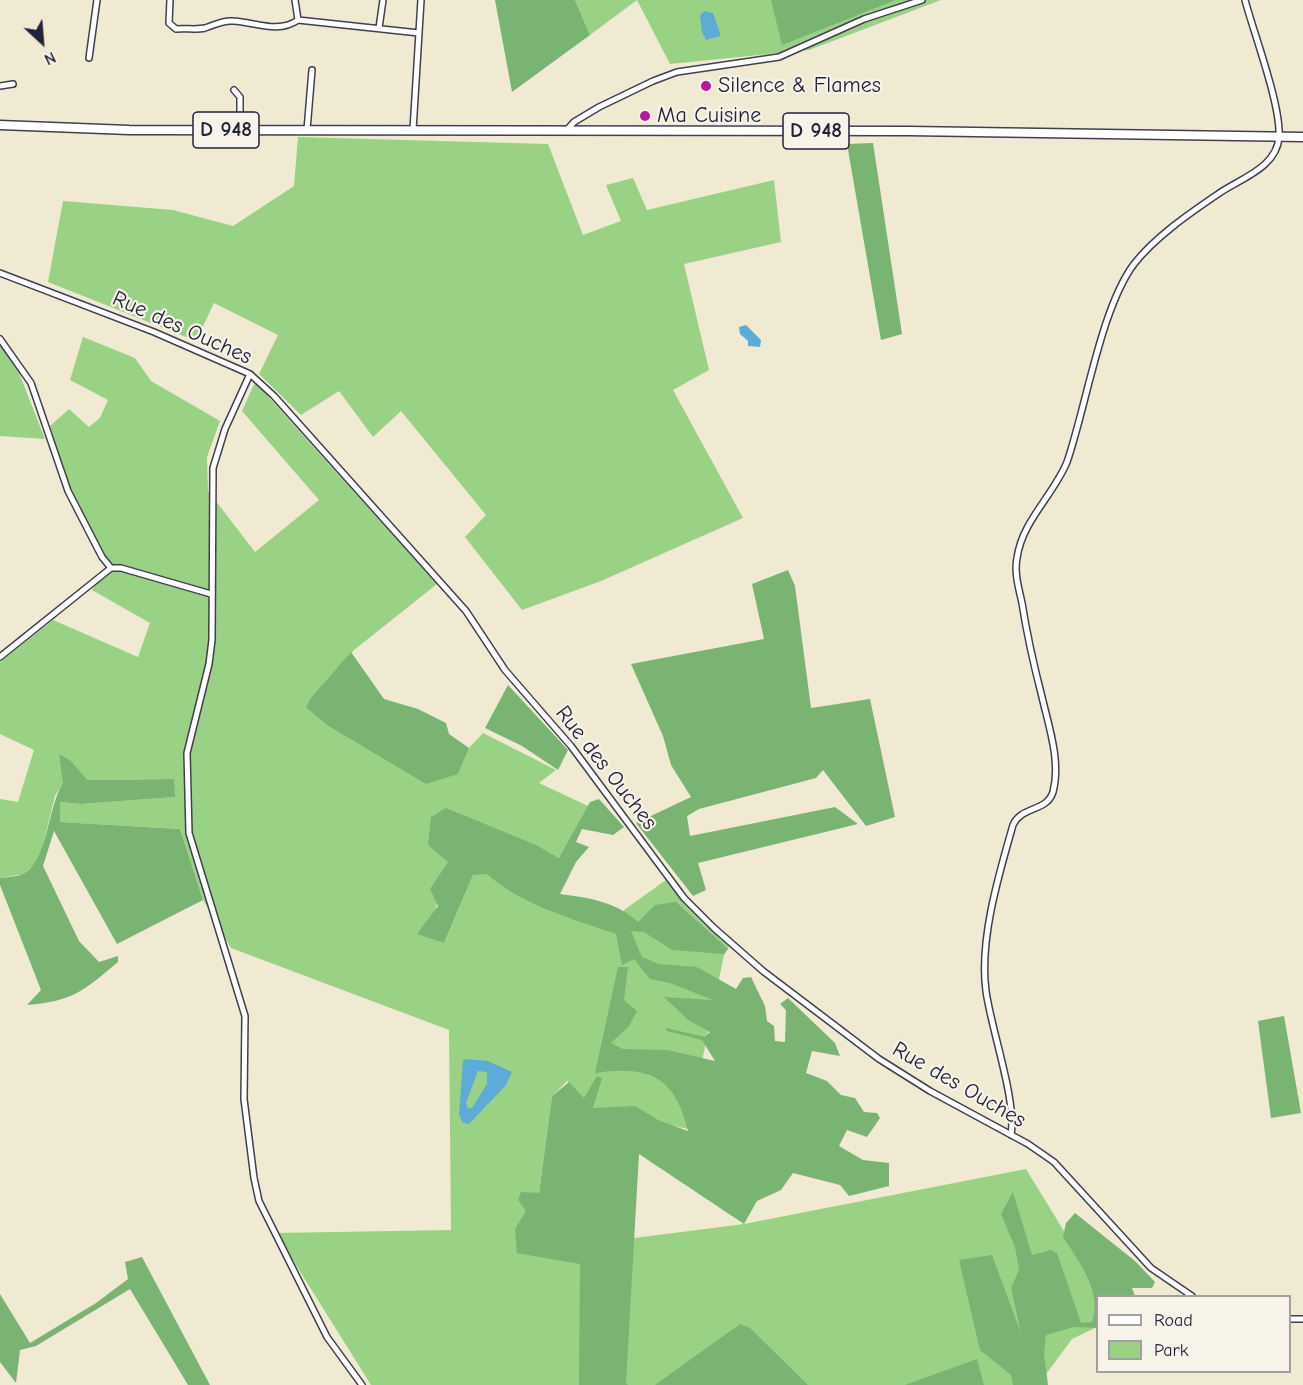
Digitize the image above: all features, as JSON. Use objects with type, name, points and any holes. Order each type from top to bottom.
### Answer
[{"type":"main road","name":"D 948","points":[[0,126],[240,130],[1008,132],[1303,137]]},
{"type":"street","points":[[90,58],[97,0]]},
{"type":"street","points":[[170,0],[170,23],[176,29],[204,28],[218,22],[233,21],[269,28],[298,21],[419,33]]},
{"type":"street","points":[[295,0],[298,21]]},
{"type":"street","points":[[379,28],[383,0]]},
{"type":"street","points":[[413,130],[421,0]]},
{"type":"street","points":[[566,130],[574,122],[626,92],[677,72],[779,57],[846,27],[922,0]]},
{"type":"street","points":[[1011,1135],[1009,1106],[986,990],[986,949],[1013,825],[1023,812],[1044,805],[1049,800],[1054,778],[1050,732],[1024,617],[1016,560],[1021,539],[1031,520],[1062,475],[1117,296],[1134,264],[1173,228],[1219,193],[1242,181],[1264,165],[1274,151],[1279,137],[1277,118],[1245,0]]},
{"type":"street","points":[[307,130],[312,70]]},
{"type":"street","points":[[0,86],[13,84]]},
{"type":"street","points":[[234,90],[240,97],[240,130]]},
{"type":"street","name":"Rue des Ouches","points":[[0,273],[133,323],[250,374],[274,396],[466,611],[505,670],[578,754],[684,898],[714,928],[763,971],[879,1059],[1054,1162],[1151,1268],[1191,1295]]},
{"type":"street","points":[[0,339],[31,383],[68,491],[102,557],[111,568]]},
{"type":"street","points":[[250,374],[225,429],[213,468],[211,651],[187,753],[189,833],[245,1016],[244,1099],[254,1178],[270,1227],[327,1337],[362,1385]]},
{"type":"street","points":[[0,657],[111,568],[121,568],[211,594]]},
{"type":"green space","points":[[495,0],[575,0],[590,35],[512,92]]},
{"type":"green space","points":[[575,0],[637,0],[590,35]]},
{"type":"green space","points":[[637,0],[941,0],[809,50],[670,64]]},
{"type":"green space","points":[[771,0],[896,0],[782,45]]},
{"type":"green space","points":[[298,137],[548,144],[583,235],[621,221],[606,185],[633,178],[647,210],[774,180],[781,242],[684,264],[709,370],[673,390],[743,518],[601,581],[522,610],[465,537],[486,515],[401,411],[373,437],[339,391],[301,415],[259,374],[278,335],[214,303],[196,341],[48,282],[63,201],[173,210],[233,226],[294,186]]},
{"type":"green space","points":[[873,143],[902,334],[881,340],[847,144]]},
{"type":"green space","points":[[83,337],[135,358],[151,381],[220,421],[207,457],[208,491],[255,552],[319,500],[242,411],[255,382],[437,584],[354,650],[307,707],[455,772],[469,748],[483,733],[556,770],[539,783],[588,806],[562,859],[444,809],[448,862],[429,934],[445,941],[473,875],[485,872],[614,933],[624,910],[666,880],[729,947],[724,955],[688,1129],[593,1108],[567,1081],[552,1096],[539,1193],[517,1253],[744,1224],[1026,1169],[1100,1290],[1098,1295],[1096,1295],[1096,1327],[1072,1339],[1041,1381],[1041,1385],[371,1385],[276,1233],[451,1230],[449,1030],[231,948],[203,900],[180,829],[59,822],[60,802],[81,804],[174,797],[174,779],[86,780],[71,761],[63,783],[55,796],[39,861],[24,874],[0,878],[0,799],[18,802],[34,750],[0,734],[0,662],[53,620],[138,657],[150,623],[92,590],[108,564],[71,495],[50,426],[69,409],[89,427],[100,418],[108,400],[70,380]]},
{"type":"green space","points":[[0,345],[19,373],[45,439],[0,436]]},
{"type":"green space","points":[[788,570],[795,586],[811,708],[870,699],[895,817],[866,826],[823,770],[816,778],[699,809],[687,816],[690,836],[835,807],[858,824],[698,863],[706,890],[693,896],[636,823],[691,797],[671,765],[663,736],[631,664],[764,639],[752,584]]},
{"type":"green space","points":[[351,652],[384,699],[418,709],[446,723],[449,734],[469,748],[458,774],[426,784],[327,725],[306,707],[311,698]]},
{"type":"green space","points":[[508,685],[568,750],[558,770],[522,746],[485,728]]},
{"type":"green space","points":[[59,754],[71,761],[87,780],[174,779],[175,797],[81,804],[60,802],[60,822],[180,829],[203,900],[117,944],[54,831],[43,866],[79,941],[99,962],[118,956],[118,962],[77,993],[56,1001],[27,1005],[41,990],[0,885],[0,878],[23,874],[37,859],[63,783]]},
{"type":"green space","points":[[599,799],[624,827],[613,835],[582,829],[576,842],[589,847],[576,862],[560,894],[611,905],[638,922],[655,905],[676,902],[728,949],[724,954],[672,950],[644,932],[631,931],[642,957],[659,964],[697,967],[736,989],[743,978],[751,977],[765,1006],[767,1021],[774,1026],[775,1041],[785,1042],[786,1010],[780,1004],[788,998],[835,1043],[840,1056],[812,1051],[806,1073],[827,1081],[841,1095],[855,1098],[864,1112],[877,1113],[880,1118],[867,1137],[847,1130],[839,1146],[863,1160],[889,1163],[889,1186],[849,1196],[840,1185],[793,1173],[781,1190],[757,1201],[744,1224],[639,1154],[626,1383],[628,1385],[579,1385],[580,1264],[517,1253],[515,1229],[526,1211],[518,1200],[521,1192],[539,1193],[552,1096],[569,1082],[584,1098],[597,1076],[602,1078],[593,1108],[635,1106],[658,1120],[688,1131],[676,1098],[657,1079],[631,1071],[595,1073],[618,967],[628,967],[624,1000],[637,1011],[629,1026],[611,1043],[623,1049],[668,1050],[715,1061],[702,1040],[667,1031],[666,1028],[705,1037],[710,1032],[688,1020],[664,997],[713,1000],[670,983],[650,979],[634,959],[622,965],[616,934],[532,903],[516,895],[487,874],[473,875],[444,943],[417,934],[438,906],[430,889],[448,862],[428,845],[431,817],[446,808],[536,845],[559,858],[590,802]]},
{"type":"green space","points":[[1284,1016],[1301,1113],[1271,1118],[1258,1021]]},
{"type":"green space","points":[[1013,1192],[1032,1255],[1051,1250],[1057,1253],[1081,1323],[1092,1322],[1095,1310],[1092,1288],[1082,1266],[1063,1237],[1066,1223],[1075,1213],[1135,1261],[1155,1282],[1152,1288],[1132,1288],[1135,1295],[1096,1295],[1096,1328],[1074,1327],[1046,1335],[1044,1354],[1048,1385],[1013,1385],[1011,1375],[980,1350],[959,1260],[992,1255],[1021,1333],[1011,1288],[1019,1270],[1015,1247],[1001,1214]]},
{"type":"green space","points":[[142,1257],[210,1385],[188,1385],[130,1289],[36,1346],[20,1350],[16,1383],[0,1362],[0,1294],[30,1343],[96,1303],[128,1279],[125,1262]]},
{"type":"green space","points":[[740,1324],[750,1328],[808,1385],[655,1385]]},
{"type":"green space","points":[[977,1359],[984,1385],[905,1385]]},
{"type":"water","points":[[705,11],[713,13],[720,36],[706,40],[702,32],[700,15]]},
{"type":"water","points":[[746,325],[761,340],[760,347],[748,346],[748,341],[740,334],[739,327]]},
{"type":"water","points":[[463,1060],[488,1061],[512,1072],[506,1085],[469,1124],[463,1123],[459,1115]],"holes":[[[478,1071],[487,1072],[487,1084],[472,1108],[468,1108],[466,1103]]]},
{"type":"place","name":"Silence & Flames","points":[[706,86]]},
{"type":"place","name":"Ma Cuisine","points":[[645,116]]}]
